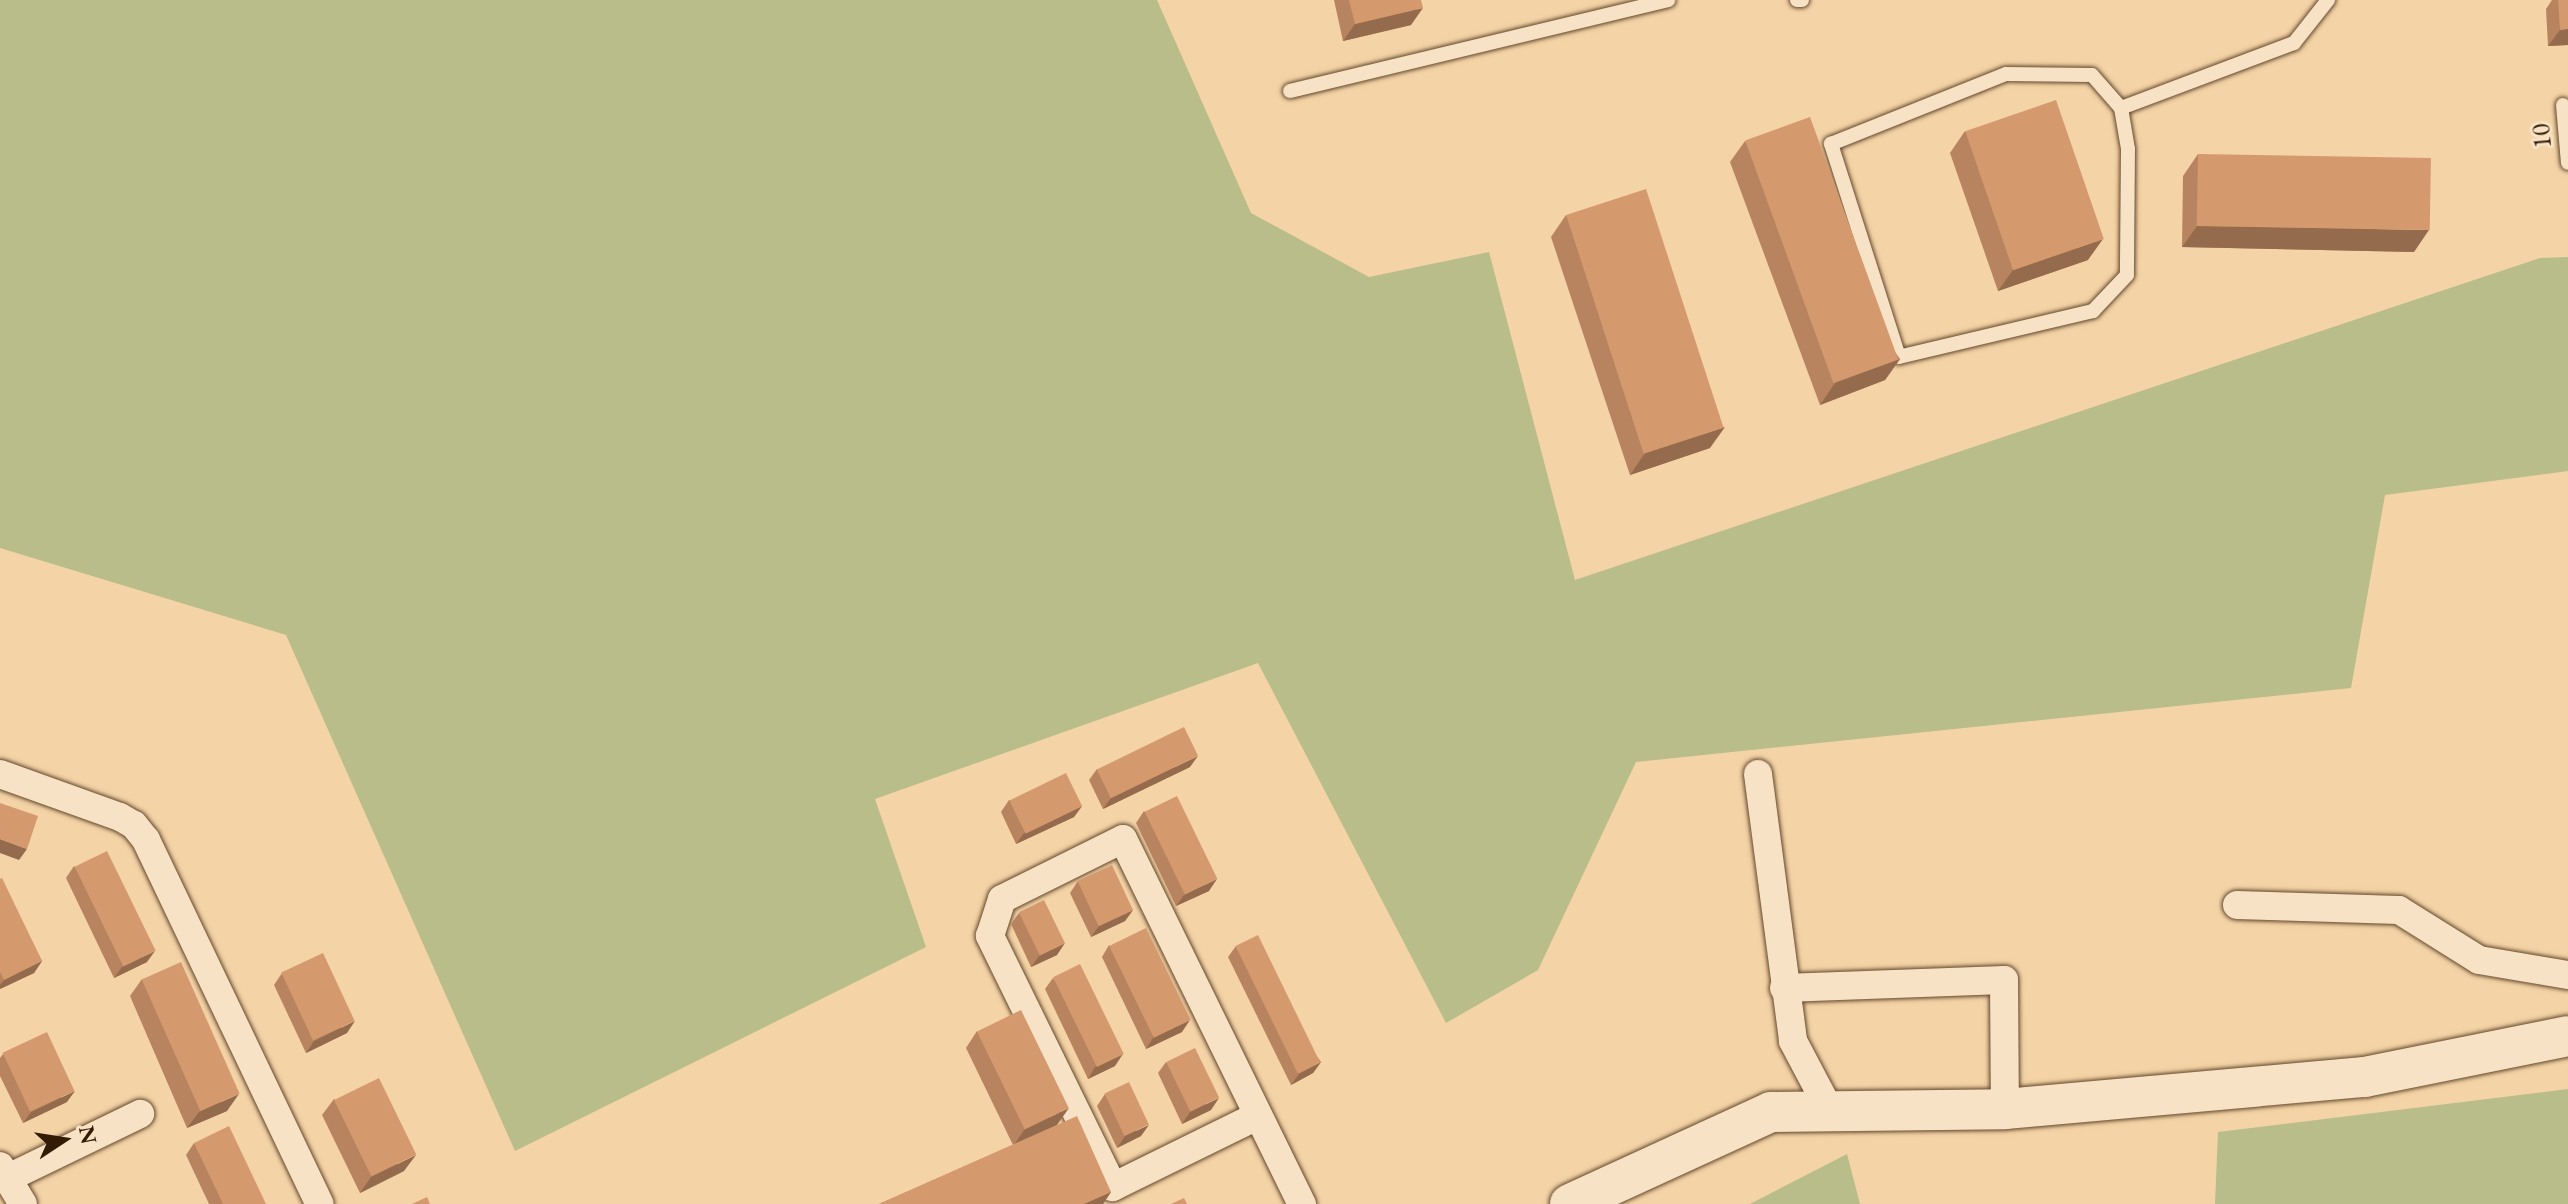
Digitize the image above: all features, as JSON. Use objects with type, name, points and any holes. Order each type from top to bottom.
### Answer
[{"type":"street","points":[[0,774],[120,817],[134,825],[146,840],[320,1204]]},
{"type":"street","points":[[1758,774],[1793,1041],[1831,1113]]},
{"type":"street","points":[[1257,1116],[1113,1187],[990,936],[1002,899],[1123,839],[1302,1204]]},
{"type":"street","points":[[2237,905],[2399,910],[2479,960],[2568,975]]},
{"type":"street","points":[[1784,988],[2004,980],[2005,1109]]},
{"type":"street","points":[[1570,1204],[1771,1112],[2005,1109],[2365,1077],[2568,1036]]},
{"type":"street","points":[[23,1204],[4,1172],[140,1114]]},
{"type":"lane","points":[[1290,91],[1668,0]]},
{"type":"lane","points":[[2121,108],[2294,43],[2328,0]]},
{"type":"lane","points":[[2006,74],[2092,75],[2121,108],[2128,149],[2127,275],[2093,311],[1899,357],[1831,144],[2006,74]]},
{"type":"lane","name":"10","points":[[2563,105],[2568,163]]},
{"type":"green space","points":[[0,0],[1157,0],[1251,213],[1369,277],[1489,252],[1575,580],[2540,258],[2568,257],[2568,471],[2385,495],[2351,688],[1636,762],[1538,970],[1446,1023],[1258,663],[875,799],[926,947],[515,1151],[286,635],[0,548]]},
{"type":"green space","points":[[2568,1089],[2568,1204],[2215,1204],[2218,1132]]},
{"type":"green space","points":[[1847,1154],[1860,1204],[1750,1204]]},
{"type":"building","points":[[1349,0],[1421,0],[1423,8],[1355,24]]},
{"type":"building","points":[[2558,0],[2568,0],[2568,29],[2560,30]]},
{"type":"building","points":[[2056,100],[2104,239],[2013,270],[1965,131]]},
{"type":"building","points":[[1810,117],[1898,359],[1833,383],[1745,141]]},
{"type":"building","points":[[2198,154],[2431,158],[2430,230],[2197,226]]},
{"type":"building","points":[[1646,189],[1724,428],[1644,454],[1566,215]]},
{"type":"building","points":[[1184,727],[1198,756],[1111,798],[1097,770]]},
{"type":"building","points":[[1066,773],[1082,806],[1026,834],[1009,801]]},
{"type":"building","points":[[1177,796],[1217,879],[1185,894],[1145,812]]},
{"type":"building","points":[[0,803],[38,816],[27,849],[0,839]]},
{"type":"building","points":[[107,851],[156,951],[123,967],[75,867]]},
{"type":"building","points":[[1112,865],[1133,910],[1099,926],[1078,881]]},
{"type":"building","points":[[2,878],[42,961],[4,980],[0,972]]},
{"type":"building","points":[[1044,900],[1065,943],[1040,955],[1019,912]]},
{"type":"building","points":[[1146,928],[1191,1020],[1154,1038],[1109,946]]},
{"type":"building","points":[[1258,935],[1320,1063],[1298,1074],[1236,946]]},
{"type":"building","points":[[323,953],[355,1021],[313,1040],[281,972]]},
{"type":"building","points":[[181,962],[240,1094],[200,1111],[142,979]]},
{"type":"building","points":[[1080,964],[1124,1054],[1097,1067],[1053,977]]},
{"type":"building","points":[[1021,1010],[1069,1108],[1025,1129],[977,1031]]},
{"type":"building","points":[[47,1032],[74,1091],[30,1112],[3,1053]]},
{"type":"building","points":[[1195,1048],[1219,1097],[1190,1111],[1166,1062]]},
{"type":"building","points":[[379,1078],[416,1154],[371,1176],[334,1100]]},
{"type":"building","points":[[1129,1082],[1149,1125],[1124,1136],[1105,1093]]},
{"type":"building","points":[[1077,1116],[1111,1192],[1084,1204],[879,1204]]},
{"type":"building","points":[[229,1126],[266,1204],[223,1204],[194,1143]]},
{"type":"building","points":[[427,1197],[430,1204],[412,1204]]},
{"type":"building","points":[[1184,1198],[1187,1204],[1171,1204]]}]
